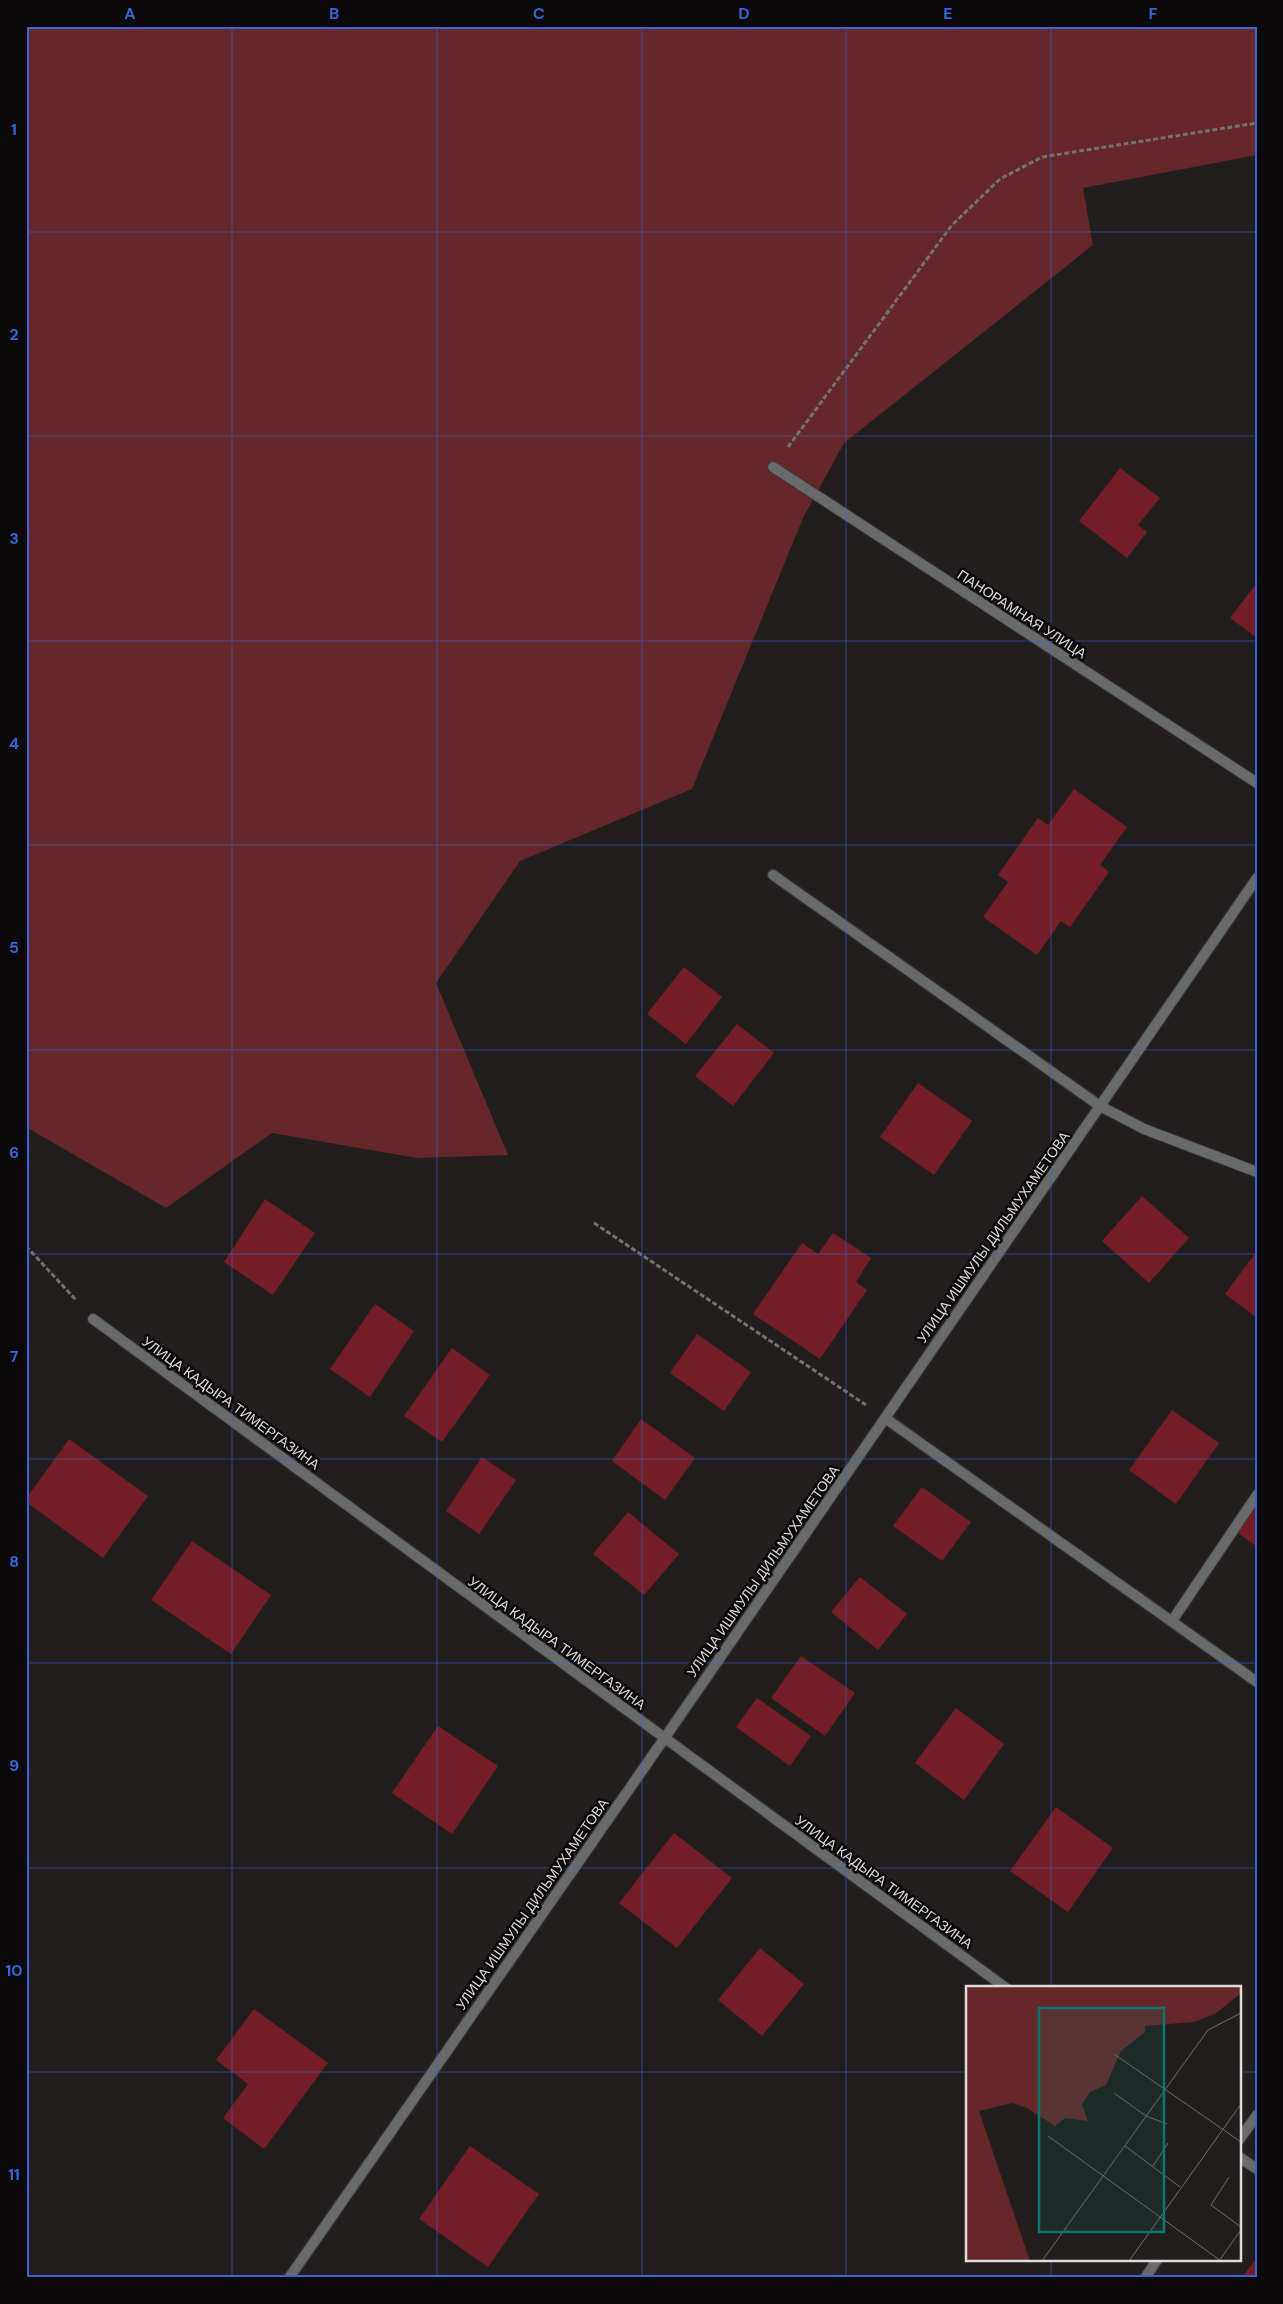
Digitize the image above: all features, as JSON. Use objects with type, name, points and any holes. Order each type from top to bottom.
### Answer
[{"type":"street","name":"ПАНОРАМНАЯ УЛИЦА","points":[[773,467],[1257,783]]},
{"type":"street","points":[[773,875],[1100,1106],[1144,1130],[1257,1172]]},
{"type":"street","name":"УЛИЦА ИШМУЛЫ ДИЛЬМУХАМЕТОВА","points":[[289,2278],[664,1739],[1257,878]]},
{"type":"street","name":"УЛИЦА КАДЫРА ТИМЕРГАЗИНА","points":[[93,1319],[1003,1986]]},
{"type":"street","points":[[885,1418],[1257,1682]]},
{"type":"street","points":[[1172,1620],[1257,1495]]},
{"type":"street","points":[[1240,2139],[1257,2115]]},
{"type":"street","points":[[1240,2158],[1257,2169]]},
{"type":"street","points":[[1145,2278],[1156,2262]]},
{"type":"path","points":[[773,467],[952,225],[1000,179],[1042,157],[1257,123]]},
{"type":"path","points":[[594,1223],[885,1418]]},
{"type":"path","points":[[26,1246],[93,1319]]},
{"type":"shaded area","points":[[26,26],[1257,26],[1257,155],[1083,188],[1093,245],[844,443],[803,518],[692,789],[520,861],[436,983],[508,1155],[417,1158],[272,1133],[166,1208],[26,1127]]},
{"type":"building","points":[[1120,468],[1160,498],[1138,525],[1147,532],[1127,558],[1079,521]]},
{"type":"building","points":[[1257,583],[1257,638],[1230,618]]},
{"type":"building","points":[[1074,789],[1127,827],[1100,865],[1109,872],[1070,927],[1061,921],[1037,955],[983,917],[1008,882],[998,875],[1038,818],[1048,825]]},
{"type":"building","points":[[684,967],[722,997],[686,1044],[647,1014]]},
{"type":"building","points":[[737,1024],[774,1053],[733,1106],[695,1076]]},
{"type":"building","points":[[918,1083],[972,1121],[934,1175],[880,1137]]},
{"type":"building","points":[[1142,1196],[1189,1238],[1149,1283],[1102,1241]]},
{"type":"building","points":[[265,1199],[315,1233],[273,1295],[224,1262]]},
{"type":"building","points":[[833,1233],[871,1258],[856,1282],[867,1290],[820,1359],[753,1314],[802,1243],[818,1254]]},
{"type":"building","points":[[1257,1251],[1257,1318],[1225,1294]]},
{"type":"building","points":[[375,1304],[414,1331],[370,1397],[330,1369]]},
{"type":"building","points":[[697,1334],[751,1372],[724,1411],[670,1373]]},
{"type":"building","points":[[452,1348],[490,1375],[442,1442],[404,1416]]},
{"type":"building","points":[[1172,1410],[1219,1443],[1176,1504],[1129,1470]]},
{"type":"building","points":[[641,1419],[695,1458],[665,1500],[612,1461]]},
{"type":"building","points":[[69,1439],[148,1496],[103,1558],[26,1502],[26,1499]]},
{"type":"building","points":[[482,1457],[516,1480],[479,1534],[446,1511]]},
{"type":"building","points":[[922,1487],[971,1522],[942,1561],[893,1526]]},
{"type":"building","points":[[1257,1505],[1257,1547],[1237,1532]]},
{"type":"building","points":[[628,1512],[679,1554],[644,1595],[593,1554]]},
{"type":"building","points":[[192,1541],[271,1595],[231,1654],[151,1600]]},
{"type":"building","points":[[860,1577],[907,1614],[878,1650],[831,1612]]},
{"type":"building","points":[[801,1656],[855,1693],[825,1736],[771,1698]]},
{"type":"building","points":[[757,1698],[811,1736],[790,1766],[736,1727]]},
{"type":"building","points":[[956,1708],[1004,1744],[964,1800],[915,1763]]},
{"type":"building","points":[[438,1726],[498,1766],[452,1834],[392,1793]]},
{"type":"building","points":[[1056,1807],[1113,1848],[1068,1912],[1010,1871]]},
{"type":"building","points":[[674,1833],[732,1878],[677,1948],[619,1903]]},
{"type":"building","points":[[760,1948],[804,1984],[762,2036],[718,2000]]},
{"type":"building","points":[[254,2009],[328,2063],[264,2149],[223,2118],[248,2084],[216,2060]]},
{"type":"building","points":[[470,2146],[539,2194],[488,2267],[419,2219]]},
{"type":"building","points":[[1257,2258],[1257,2278],[1241,2278]]}]
